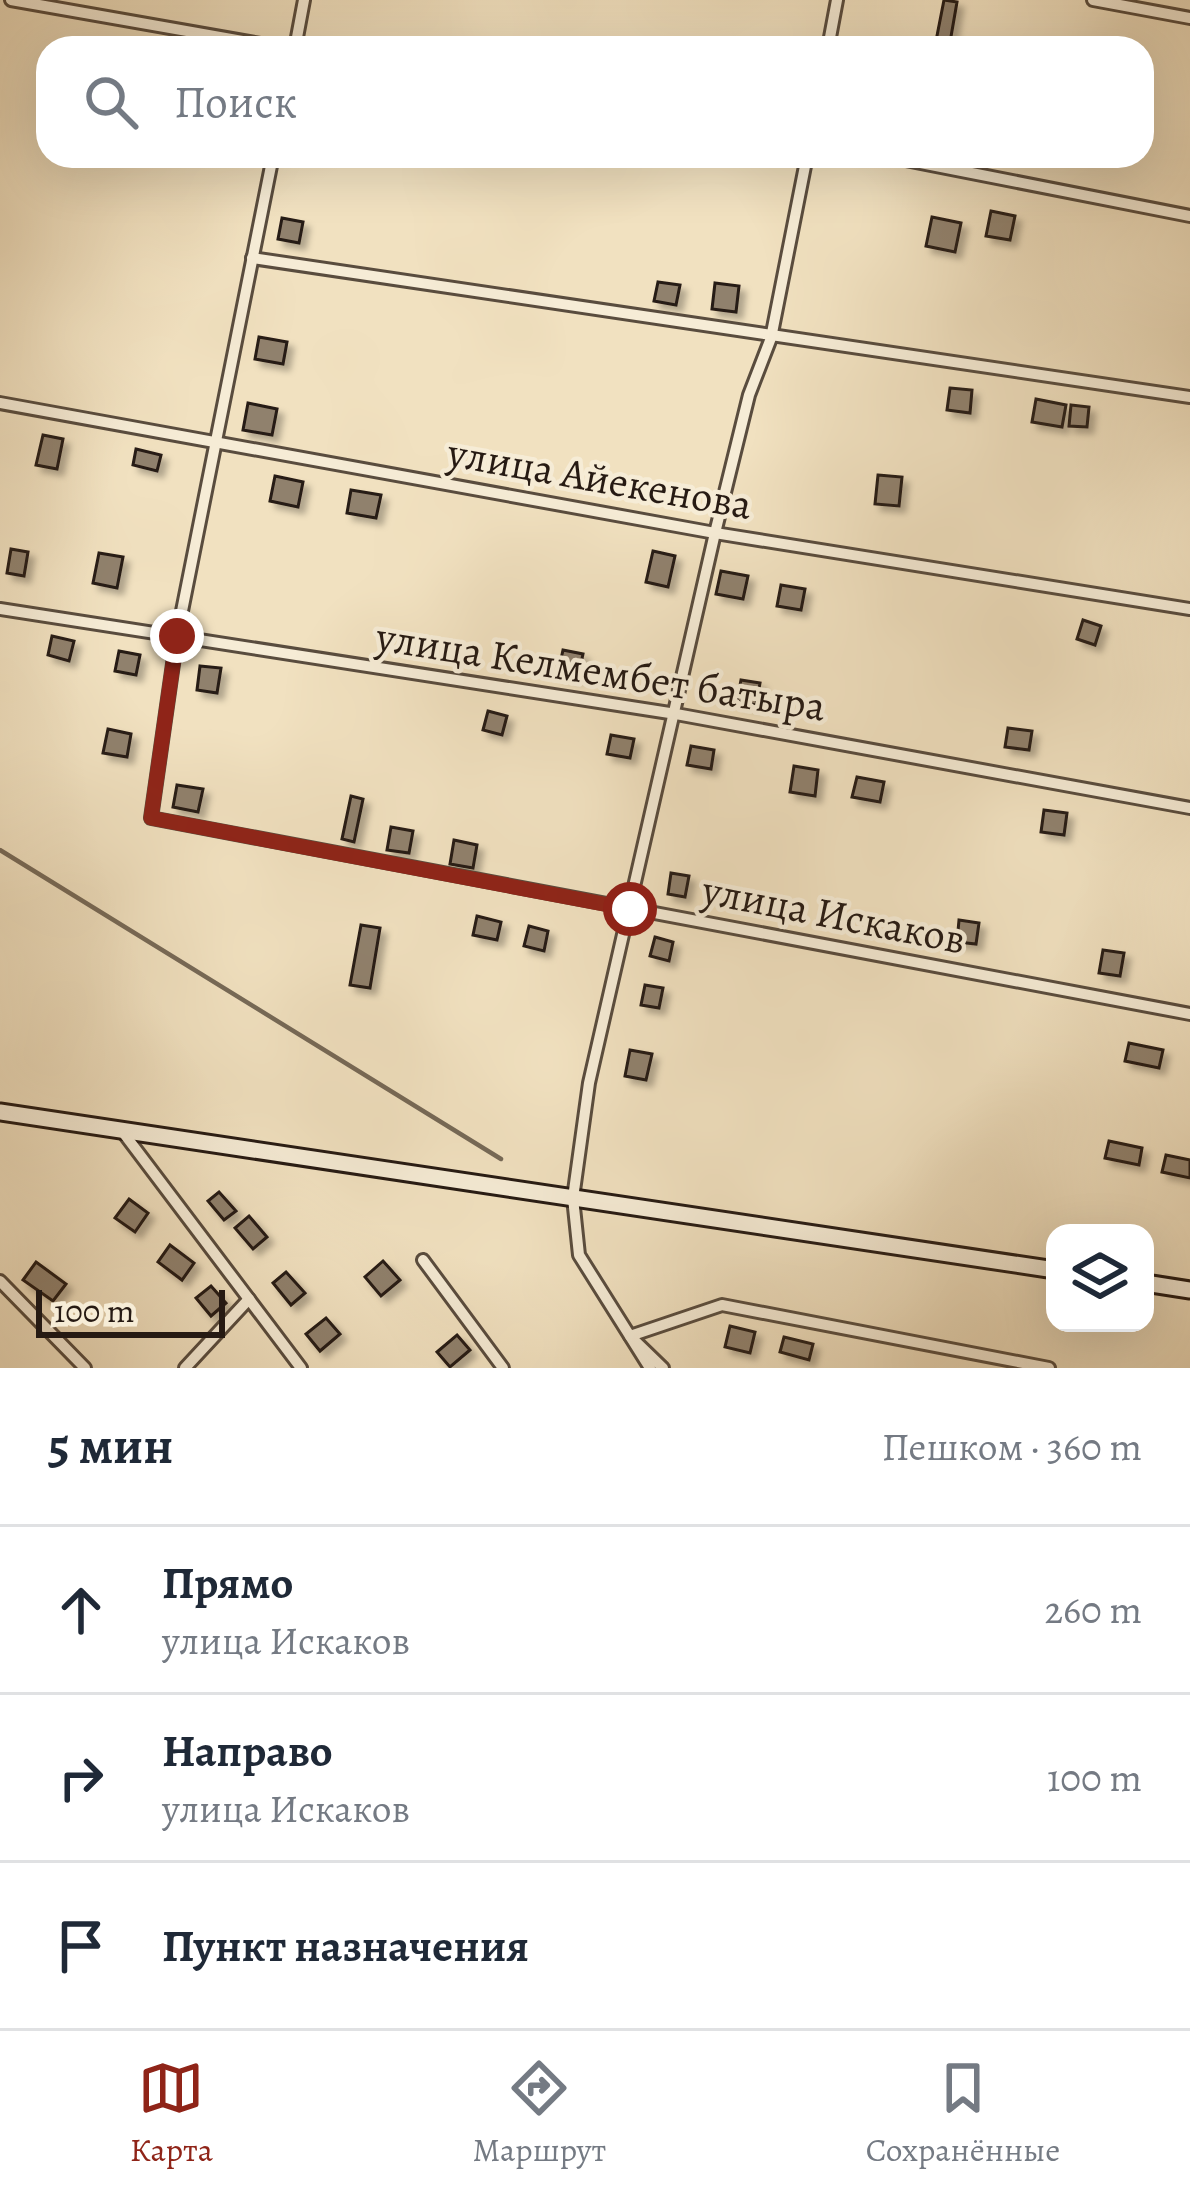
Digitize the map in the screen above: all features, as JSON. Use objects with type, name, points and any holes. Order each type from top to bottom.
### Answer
[{"type":"main road","points":[[0,1112],[1046,1269]]},
{"type":"main road","points":[[1154,1284],[1190,1290]]},
{"type":"street","points":[[11,0],[215,36]]},
{"type":"street","points":[[297,36],[304,0]]},
{"type":"street","points":[[830,36],[837,0]]},
{"type":"street","points":[[1093,0],[1190,18]]},
{"type":"street","points":[[177,636],[271,168]]},
{"type":"street","points":[[650,1368],[579,1255],[573,1198],[589,1083],[715,533],[749,395],[771,338],[805,168]]},
{"type":"street","points":[[947,168],[1190,216]]},
{"type":"street","points":[[252,258],[1190,397]]},
{"type":"street","name":"улица Айекенова","points":[[0,403],[715,533],[1190,609]]},
{"type":"street","name":"улица Келмембет батыра","points":[[0,609],[676,714],[1190,808]]},
{"type":"street","name":"улица Искаков","points":[[177,636],[151,818],[1190,1014]]},
{"type":"street","points":[[122,1131],[301,1368]]},
{"type":"street","points":[[423,1260],[502,1368]]},
{"type":"street","points":[[0,1281],[85,1368]]},
{"type":"street","points":[[185,1368],[249,1299]]},
{"type":"street","points":[[631,1336],[722,1305],[1048,1368]]},
{"type":"street","points":[[631,1336],[663,1368]]},
{"type":"building","points":[[944,0],[957,2],[951,36],[937,36]]},
{"type":"building","points":[[991,211],[1015,216],[1010,240],[986,236]]},
{"type":"building","points":[[932,217],[961,223],[955,252],[926,246]]},
{"type":"building","points":[[282,218],[303,222],[299,243],[278,239]]},
{"type":"building","points":[[658,282],[680,285],[676,305],[654,301]]},
{"type":"building","points":[[715,283],[739,286],[736,312],[712,309]]},
{"type":"building","points":[[259,337],[287,342],[283,364],[255,359]]},
{"type":"building","points":[[950,388],[972,390],[970,413],[947,410]]},
{"type":"building","points":[[1036,399],[1066,405],[1062,427],[1032,422]]},
{"type":"building","points":[[248,403],[277,409],[272,435],[243,430]]},
{"type":"building","points":[[1071,405],[1089,407],[1087,427],[1069,426]]},
{"type":"building","points":[[43,435],[63,439],[57,469],[36,465]]},
{"type":"building","points":[[136,449],[161,455],[157,471],[133,465]]},
{"type":"building","points":[[878,475],[902,477],[899,506],[875,504]]},
{"type":"building","points":[[275,476],[303,482],[298,507],[270,501]]},
{"type":"building","points":[[351,490],[381,495],[376,518],[347,513]]},
{"type":"building","points":[[11,549],[28,552],[24,576],[7,573]]},
{"type":"building","points":[[653,551],[675,556],[668,587],[646,582]]},
{"type":"building","points":[[99,553],[123,557],[117,588],[93,583]]},
{"type":"building","points":[[721,571],[748,576],[743,599],[716,594]]},
{"type":"building","points":[[781,585],[805,589],[801,610],[777,606]]},
{"type":"building","points":[[1083,620],[1101,626],[1095,645],[1077,639]]},
{"type":"building","points":[[52,636],[74,641],[69,661],[48,655]]},
{"type":"building","points":[[563,650],[583,654],[578,677],[558,673]]},
{"type":"building","points":[[119,651],[140,655],[136,675],[115,671]]},
{"type":"building","points":[[200,666],[221,668],[217,693],[197,690]]},
{"type":"building","points":[[741,680],[760,683],[756,705],[737,701]]},
{"type":"building","points":[[488,711],[507,716],[502,735],[483,730]]},
{"type":"building","points":[[1008,728],[1032,731],[1029,750],[1005,747]]},
{"type":"building","points":[[108,729],[131,734],[127,757],[103,753]]},
{"type":"building","points":[[611,735],[634,739],[630,758],[607,754]]},
{"type":"building","points":[[691,746],[714,750],[711,769],[687,765]]},
{"type":"building","points":[[794,766],[818,770],[815,796],[790,792]]},
{"type":"building","points":[[857,777],[884,782],[880,802],[852,797]]},
{"type":"building","points":[[177,785],[203,789],[198,812],[173,807]]},
{"type":"building","points":[[351,796],[363,799],[354,842],[342,839]]},
{"type":"building","points":[[1044,810],[1067,813],[1064,835],[1041,832]]},
{"type":"building","points":[[391,827],[413,831],[409,853],[387,850]]},
{"type":"building","points":[[454,840],[477,845],[473,868],[450,864]]},
{"type":"building","points":[[671,873],[689,876],[685,897],[668,894]]},
{"type":"building","points":[[477,916],[501,922],[497,940],[473,935]]},
{"type":"building","points":[[959,920],[979,923],[976,944],[957,942]]},
{"type":"building","points":[[361,925],[380,928],[370,988],[350,985]]},
{"type":"building","points":[[529,926],[548,931],[544,951],[524,946]]},
{"type":"building","points":[[655,937],[673,942],[669,961],[650,956]]},
{"type":"building","points":[[1103,950],[1124,953],[1120,976],[1099,973]]},
{"type":"building","points":[[645,985],[663,988],[659,1008],[641,1005]]},
{"type":"building","points":[[1129,1043],[1163,1050],[1159,1068],[1125,1061]]},
{"type":"building","points":[[630,1050],[652,1054],[646,1080],[625,1076]]},
{"type":"building","points":[[1109,1141],[1142,1148],[1139,1165],[1105,1158]]},
{"type":"building","points":[[1166,1155],[1190,1160],[1190,1178],[1162,1172]]},
{"type":"building","points":[[219,1192],[236,1211],[224,1220],[208,1201]]},
{"type":"building","points":[[129,1199],[148,1213],[135,1232],[115,1218]]},
{"type":"building","points":[[249,1216],[267,1237],[253,1249],[235,1228]]},
{"type":"building","points":[[170,1245],[194,1263],[182,1280],[158,1262]]},
{"type":"building","points":[[383,1261],[400,1280],[381,1296],[365,1277]]},
{"type":"building","points":[[36,1262],[66,1284],[53,1301],[23,1280]]},
{"type":"building","points":[[286,1272],[305,1293],[291,1305],[273,1283]]},
{"type":"building","points":[[211,1286],[226,1303],[211,1316],[196,1298]]},
{"type":"building","points":[[326,1318],[340,1334],[320,1351],[306,1334]]},
{"type":"building","points":[[730,1326],[755,1332],[750,1353],[725,1347]]},
{"type":"building","points":[[457,1335],[470,1350],[450,1367],[437,1352]]},
{"type":"building","points":[[784,1337],[813,1344],[809,1360],[780,1352]]},
{"type":"waterway","points":[[0,850],[501,1159]]},
{"type":"route","points":[[177,636],[151,818],[630,909]]}]
